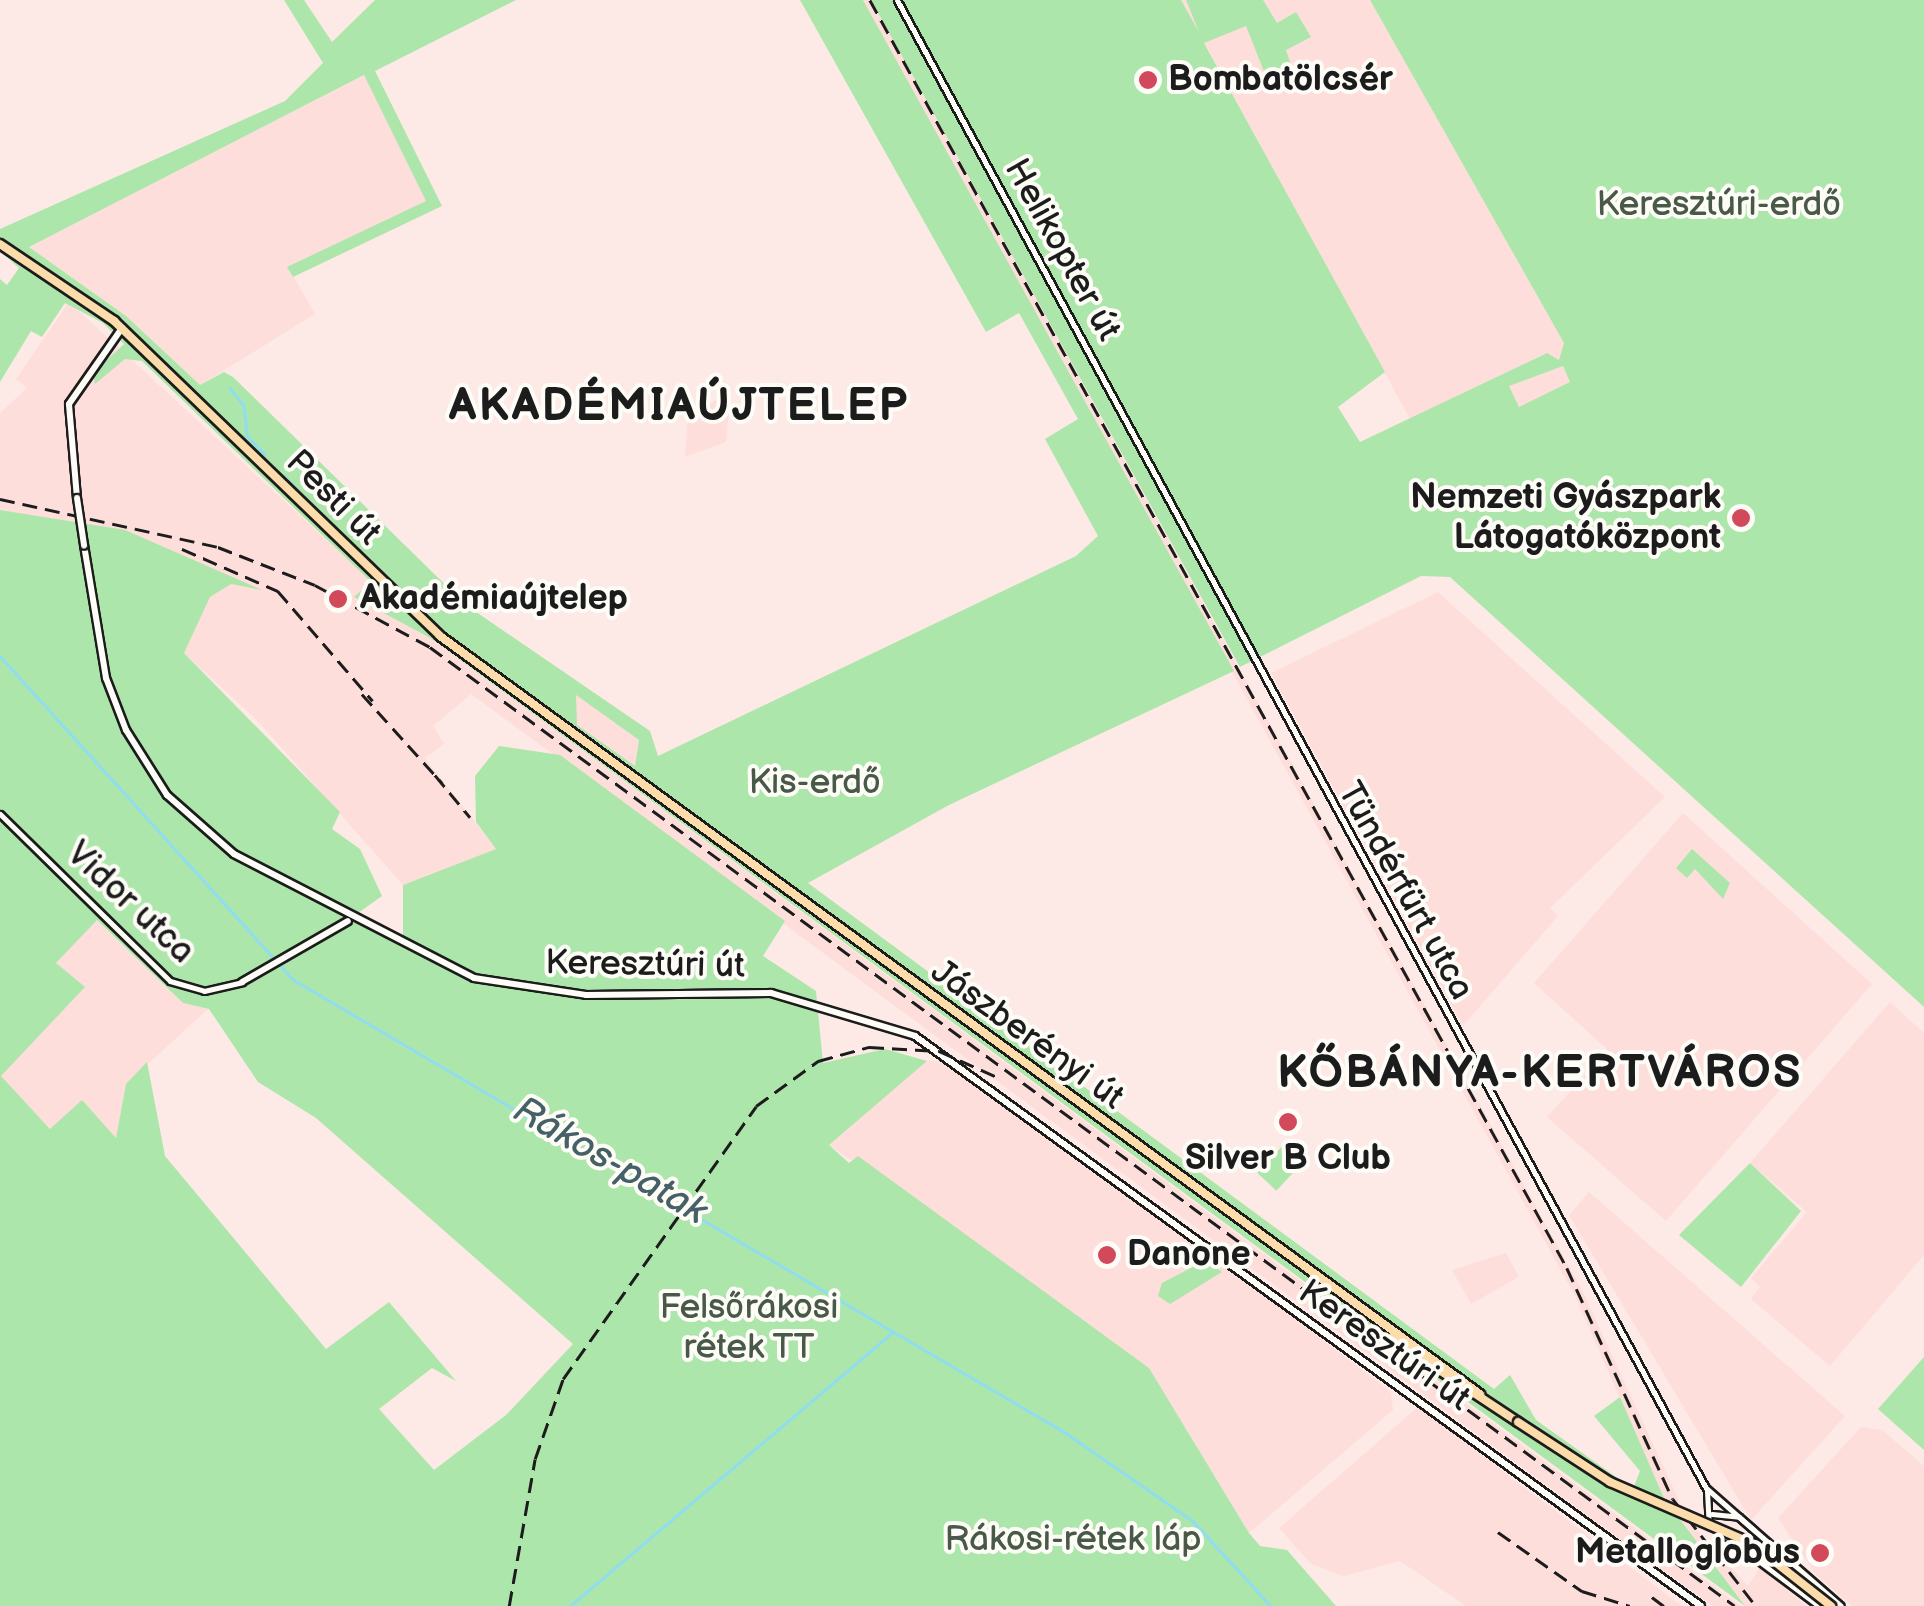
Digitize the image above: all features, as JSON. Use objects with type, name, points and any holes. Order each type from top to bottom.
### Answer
[{"type":"main road","name":"Pesti út","points":[[0,244],[122,328],[422,622],[638,782]]},
{"type":"main road","name":"Keresztúri út","points":[[122,328],[69,404],[77,498],[109,690],[147,768],[216,842],[348,921],[506,986],[771,992],[915,1036],[1620,1546]]},
{"type":"main road","name":"Jászberényi út","points":[[638,782],[1385,1331],[1598,1476],[1751,1543],[1832,1606]]},
{"type":"main road","points":[[332,912],[337,926]]},
{"type":"main road","points":[[242,982],[348,921]]},
{"type":"main road","name":"Keresztúri út","points":[[1529,1480],[1701,1606]]},
{"type":"street","name":"Helikopter út","points":[[897,0],[1182,524]]},
{"type":"street","name":"Tündérfürt utca","points":[[1182,524],[1706,1488],[1726,1510],[1756,1530],[1841,1606]]},
{"type":"street","name":"Vidor utca","points":[[0,814],[164,977],[204,992],[242,982]]},
{"type":"street","name":"Tündérfürt utca","points":[[1706,1488],[1712,1514]]},
{"type":"street","points":[[1726,1510],[1712,1514],[1708,1527],[1819,1606]]},
{"type":"shaded area","points":[[863,0],[871,0],[1583,1292],[1689,1522],[1748,1586],[1760,1567],[1806,1606],[1745,1606],[1664,1498],[1575,1296]]},
{"type":"shaded area","points":[[1181,0],[1370,0],[1564,343],[1559,361],[1546,353],[1410,419]]},
{"type":"shaded area","points":[[365,75],[427,201],[288,267],[315,314],[200,385],[126,316],[29,247]]},
{"type":"shaded area","points":[[69,302],[372,582],[355,597],[432,639],[1740,1606],[1713,1606],[1625,1543],[471,694],[433,726],[444,744],[425,758],[496,849],[403,885],[256,719],[184,653],[210,597],[231,584],[257,587],[181,557],[0,510],[0,413],[27,388],[16,379]]},
{"type":"shaded area","points":[[1563,365],[1571,382],[1519,407],[1509,386]]},
{"type":"shaded area","points":[[731,389],[726,442],[685,457],[688,419]]},
{"type":"shaded area","points":[[1438,592],[1665,797],[1550,908],[1558,916],[1463,1026],[1271,673]]},
{"type":"shaded area","points":[[576,695],[639,740],[635,767],[576,725]]},
{"type":"shaded area","points":[[1683,813],[1872,984],[1666,1221],[1547,1117],[1608,1050],[1534,983]]},
{"type":"shaded area","points":[[96,920],[183,1003],[208,1009],[126,1084],[116,1139],[51,1129],[0,1076],[84,988],[56,963]]},
{"type":"shaded area","points":[[1890,1002],[1924,1033],[1924,1255],[1830,1366],[1751,1299],[1760,1287],[1751,1278],[1807,1212],[1750,1163]]},
{"type":"shaded area","points":[[927,1061],[948,1061],[1193,1241],[1391,1392],[1393,1410],[1249,1533],[1149,1368],[829,1145]]},
{"type":"shaded area","points":[[1589,1192],[1845,1416],[1751,1520],[1569,1215]]},
{"type":"shaded area","points":[[1506,1253],[1519,1277],[1471,1304],[1452,1270]]},
{"type":"shaded area","points":[[1419,1406],[1682,1606],[1466,1606],[1400,1561],[1344,1576],[1311,1564],[1279,1528]]},
{"type":"shaded area","points":[[1861,1427],[1882,1430],[1924,1466],[1924,1606],[1852,1606],[1816,1575],[1778,1518]]},
{"type":"green space","name":"Kis-erdő","points":[[284,0],[304,0],[332,42],[375,0],[516,0],[375,71],[442,206],[293,277],[287,267],[426,201],[364,75],[29,247],[126,316],[200,385],[224,372],[233,377],[466,605],[650,731],[658,756],[1076,556],[1098,536],[1045,439],[1078,419],[1019,313],[986,332],[800,0],[863,0],[1234,671],[949,805],[808,883],[1494,1389],[1510,1375],[1536,1420],[1633,1489],[1640,1471],[1594,1416],[1620,1397],[1664,1498],[1745,1606],[432,639],[354,597],[371,582],[142,361],[125,359],[95,384],[93,373],[124,344],[103,323],[65,303],[42,337],[31,331],[0,382],[0,279],[7,285],[19,268],[0,251],[0,229],[285,101],[323,63]],"holes":[[[576,695],[639,740],[635,766],[577,725]]]},
{"type":"green space","name":"Keresztúri-erdő","points":[[871,0],[1181,0],[1199,32],[1186,0],[1263,0],[1277,23],[1296,12],[1311,37],[1286,50],[1295,77],[1269,84],[1246,26],[1204,43],[1385,372],[1338,407],[1360,442],[1547,353],[1559,360],[1564,343],[1370,0],[1924,0],[1924,1007],[1450,577],[1421,576],[1240,667]],"holes":[[[1563,366],[1570,382],[1519,407],[1509,386]]]},
{"type":"green space","points":[[0,510],[125,530],[262,590],[231,584],[210,597],[184,653],[340,812],[332,829],[360,849],[382,896],[351,918],[403,943],[403,885],[496,849],[476,822],[475,776],[499,746],[560,755],[785,921],[763,956],[816,991],[823,1063],[885,1049],[927,1061],[829,1145],[849,1163],[858,1156],[1149,1368],[1249,1533],[1260,1546],[1287,1550],[1336,1606],[0,1606]],"holes":[[[97,920],[183,1003],[209,1009],[258,1082],[316,1118],[573,1344],[506,1415],[434,1470],[379,1409],[432,1368],[456,1381],[389,1302],[326,1349],[165,1156],[147,1062],[126,1084],[116,1138],[82,1100],[50,1129],[1,1076],[85,987],[56,963]]]},
{"type":"green space","points":[[1692,849],[1730,883],[1723,899],[1695,869],[1687,878],[1676,868]]},
{"type":"green space","points":[[1288,1140],[1307,1158],[1276,1191],[1257,1173]]},
{"type":"green space","points":[[1750,1163],[1801,1211],[1741,1287],[1679,1235]]},
{"type":"green space","points":[[1206,1260],[1222,1272],[1170,1304],[1158,1296],[1162,1283]]},
{"type":"green space","points":[[1924,1357],[1924,1450],[1878,1409]]},
{"type":"waterway","points":[[230,388],[244,405],[247,436],[265,454]]},
{"type":"waterway","points":[[281,474],[295,487]]},
{"type":"waterway","name":"Rákos-patak","points":[[0,656],[294,980],[1066,1433],[1193,1521],[1271,1606]]},
{"type":"waterway","points":[[570,1606],[892,1333]]},
{"type":"railway","points":[[870,0],[1567,1268],[1673,1499],[1756,1606]]},
{"type":"railway","points":[[0,499],[218,547],[315,585],[430,647],[1735,1606]]},
{"type":"railway","points":[[182,549],[278,591],[373,701]]},
{"type":"railway","points":[[362,694],[442,783]]},
{"type":"railway","points":[[435,775],[470,817]]},
{"type":"railway","points":[[509,1606],[535,1459],[563,1379],[756,1106],[818,1061],[869,1047],[939,1051],[997,1077]]},
{"type":"railway","points":[[1498,1532],[1582,1591],[1630,1606]]},
{"type":"railway","points":[[1652,1597],[1664,1606]]},
{"type":"place","name":"Bombatölcsér","points":[[1148,80]]},
{"type":"place","name":"Nemzeti Gyászpark Látogatóközpont","points":[[1741,518]]},
{"type":"place","name":"Akadémiaújtelep","points":[[338,599]]},
{"type":"place","name":"Silver B Club","points":[[1288,1122]]},
{"type":"place","name":"Danone","points":[[1107,1255]]},
{"type":"place","name":"Metalloglobus","points":[[1820,1553]]},
{"type":"district","name":"AKADÉMIAÚJTELEP","points":[[679,407]]},
{"type":"district","name":"KŐBÁNYA-KERTVÁROS","points":[[1540,1074]]},
{"type":"park label","name":"Felsőrákosi rétek TT","points":[[749,1328]]},
{"type":"park label","name":"Rákosi-rétek láp","points":[[1073,1540]]}]
